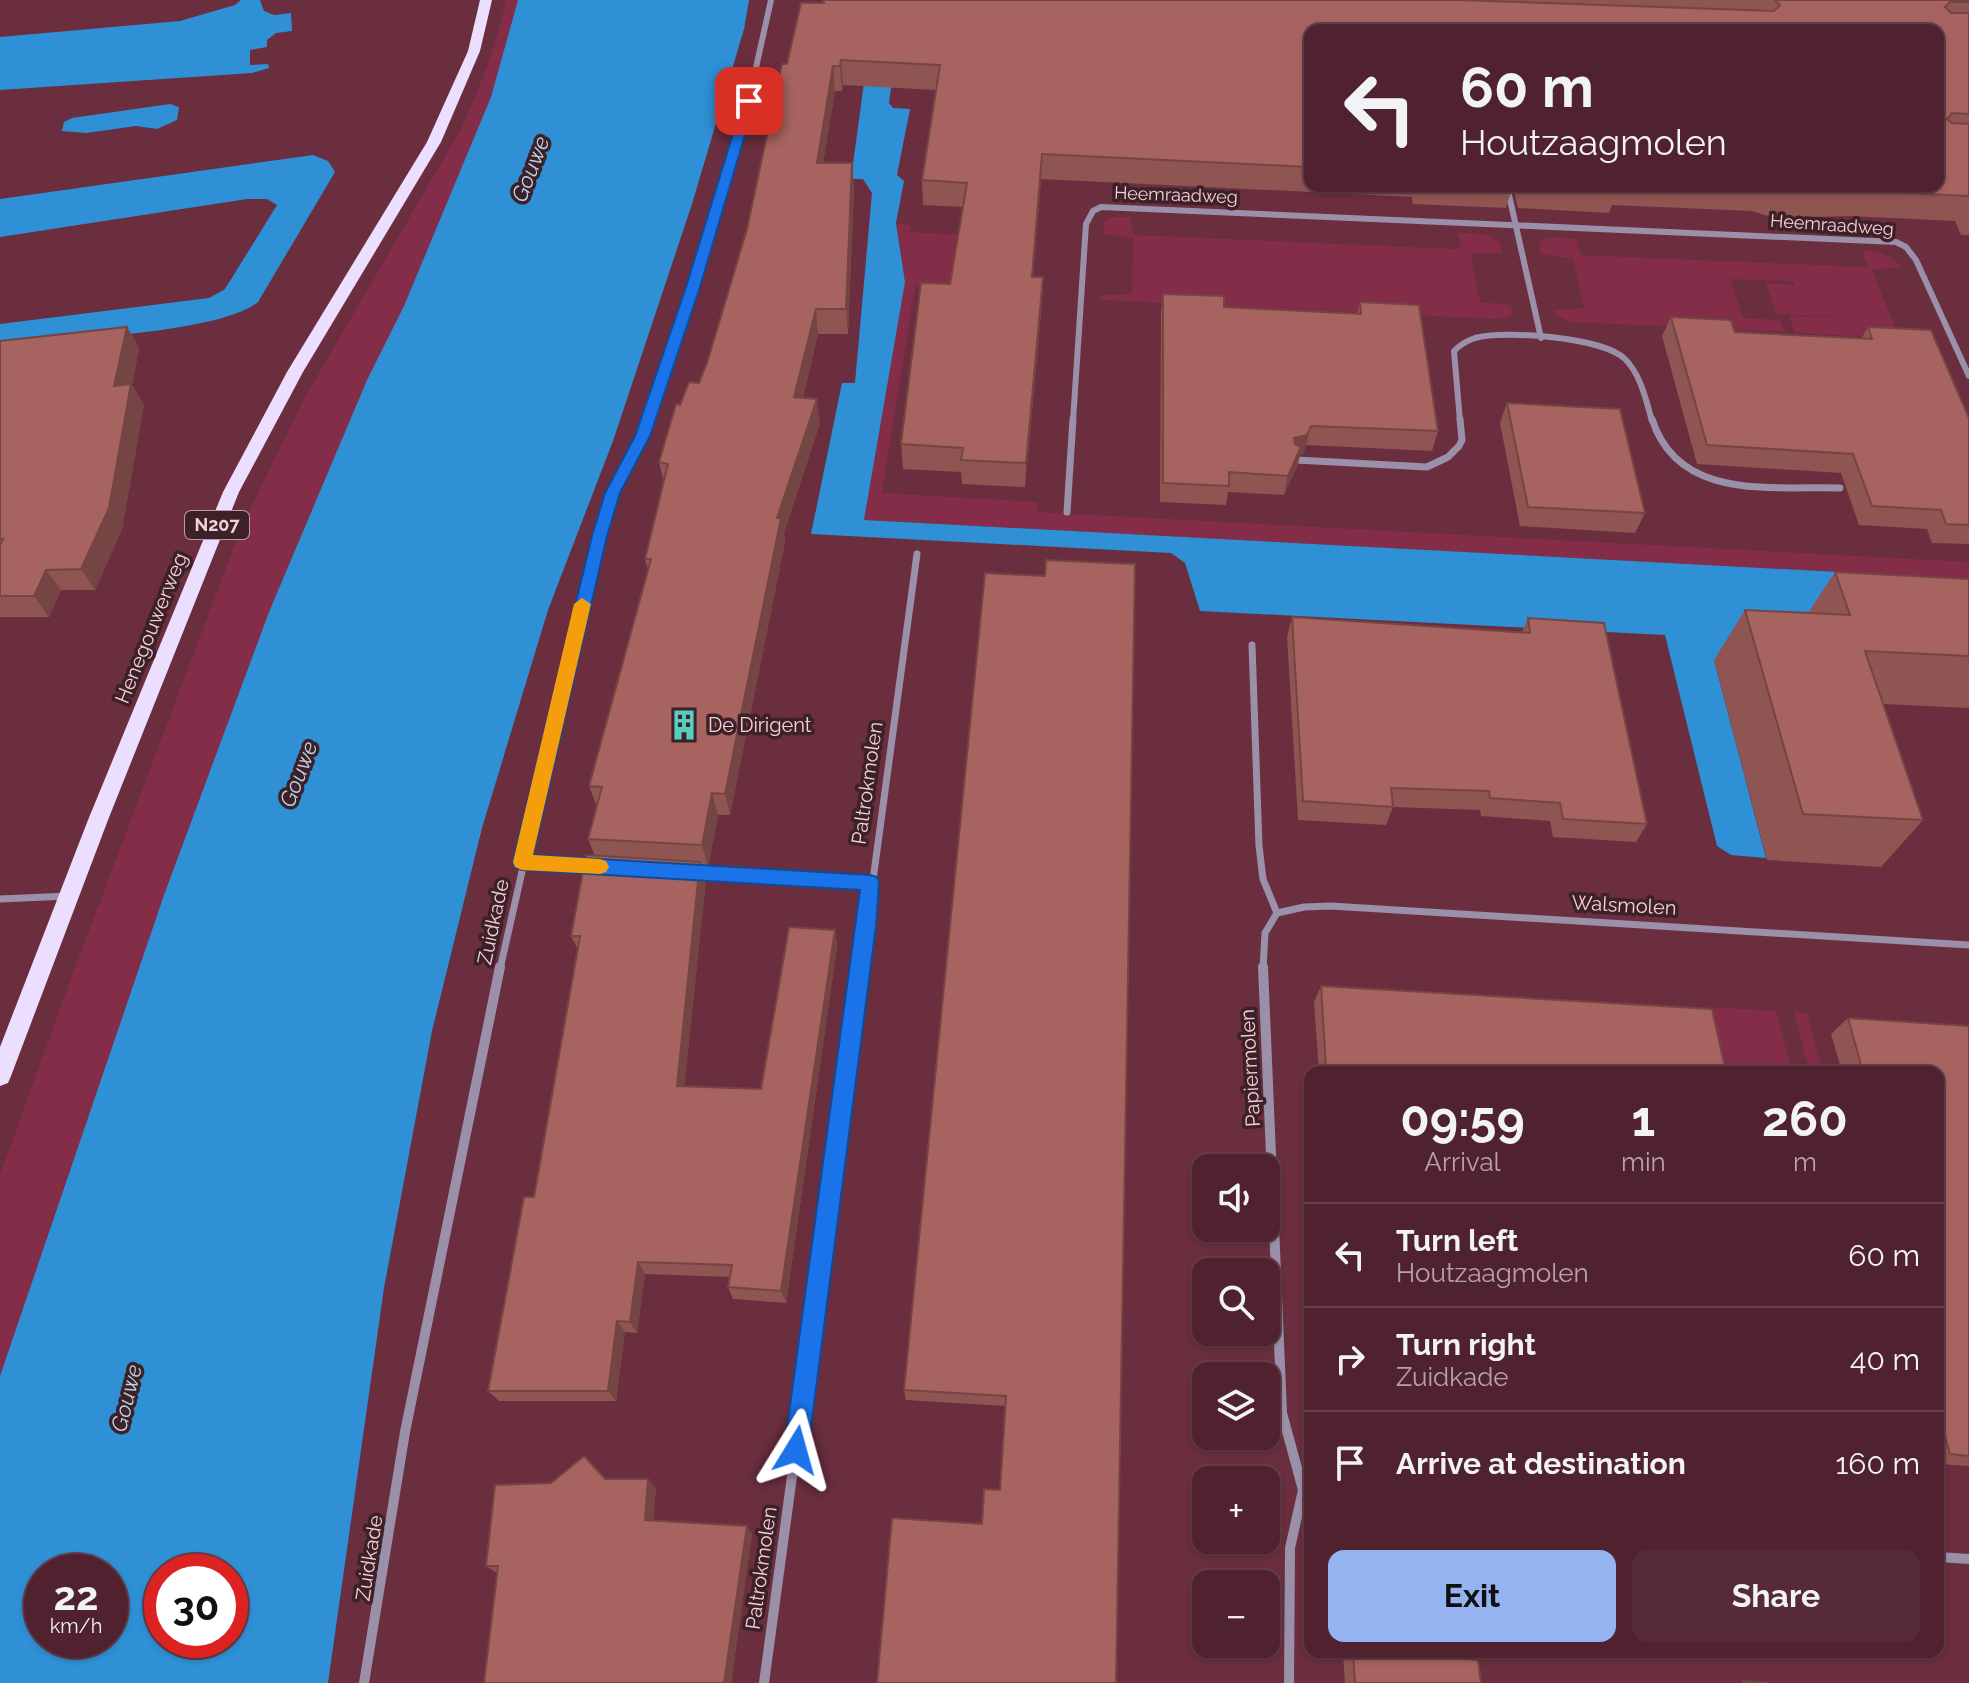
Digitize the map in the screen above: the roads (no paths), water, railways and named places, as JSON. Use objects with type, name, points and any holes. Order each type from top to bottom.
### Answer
[{"type":"main road","name":"Henegouwerweg","points":[[0,1076],[172,632],[231,492],[295,372],[434,142],[474,51],[486,0]]},
{"type":"street","name":"Zuidkade","points":[[364,1683],[405,1432],[522,862],[593,557],[612,493],[642,436],[693,287],[743,126],[771,0]]},
{"type":"street","points":[[1508,192],[1541,338]]},
{"type":"street","name":"Heemraadweg","points":[[1067,512],[1086,224],[1093,211],[1113,205],[1896,242],[1906,247],[1916,260],[1969,376]]},
{"type":"street","points":[[1296,460],[1427,467],[1444,461],[1455,452],[1462,440],[1454,351],[1462,342],[1476,337],[1541,338],[1590,342],[1623,355],[1639,375],[1652,428],[1661,444],[1689,471],[1712,481],[1840,488]]},
{"type":"street","name":"Paltrokmolen","points":[[764,1683],[917,554]]},
{"type":"street","points":[[1252,645],[1259,846],[1263,879],[1277,913]]},
{"type":"street","points":[[522,862],[601,867]]},
{"type":"street","points":[[680,871],[870,883]]},
{"type":"street","points":[[0,899],[70,896]]},
{"type":"street","name":"Walsmolen","points":[[1277,913],[1304,907],[1331,906],[1969,945]]},
{"type":"street","name":"Papiermolen","points":[[1277,913],[1265,933],[1263,960],[1282,1413],[1304,1484]]},
{"type":"street","name":"Papiermolen","points":[[1289,1683],[1290,1548],[1304,1498]]},
{"type":"street","points":[[1944,1557],[1969,1559]]},
{"type":"water","points":[[241,0],[260,0],[264,11],[274,15],[291,13],[292,31],[276,33],[267,40],[267,47],[250,50],[250,65],[268,64],[269,68],[252,73],[0,90],[0,37],[180,21],[235,5]]},
{"type":"water","name":"Gouwe","points":[[518,0],[749,0],[744,29],[692,204],[613,441],[548,610],[482,828],[432,1031],[384,1288],[328,1683],[0,1683],[0,1376],[164,895],[269,612],[367,380],[404,306],[491,97]]},
{"type":"water","points":[[894,67],[889,103],[893,108],[910,109],[897,175],[904,181],[896,223],[905,282],[864,520],[1969,579],[1969,632],[1714,660],[1766,858],[1731,855],[1717,846],[1665,635],[1200,611],[1185,563],[1171,553],[811,534],[842,383],[855,383],[872,193],[863,179],[851,179],[865,75]]},
{"type":"water","points":[[170,104],[179,107],[177,120],[157,129],[136,126],[86,133],[62,131],[64,122],[72,118]]},
{"type":"water","points":[[313,155],[328,161],[335,172],[258,302],[238,313],[174,328],[0,345],[0,324],[209,298],[225,289],[277,205],[267,199],[247,199],[0,237],[0,199]]},
{"type":"place","name":"De Dirigent","points":[[684,725]]}]
